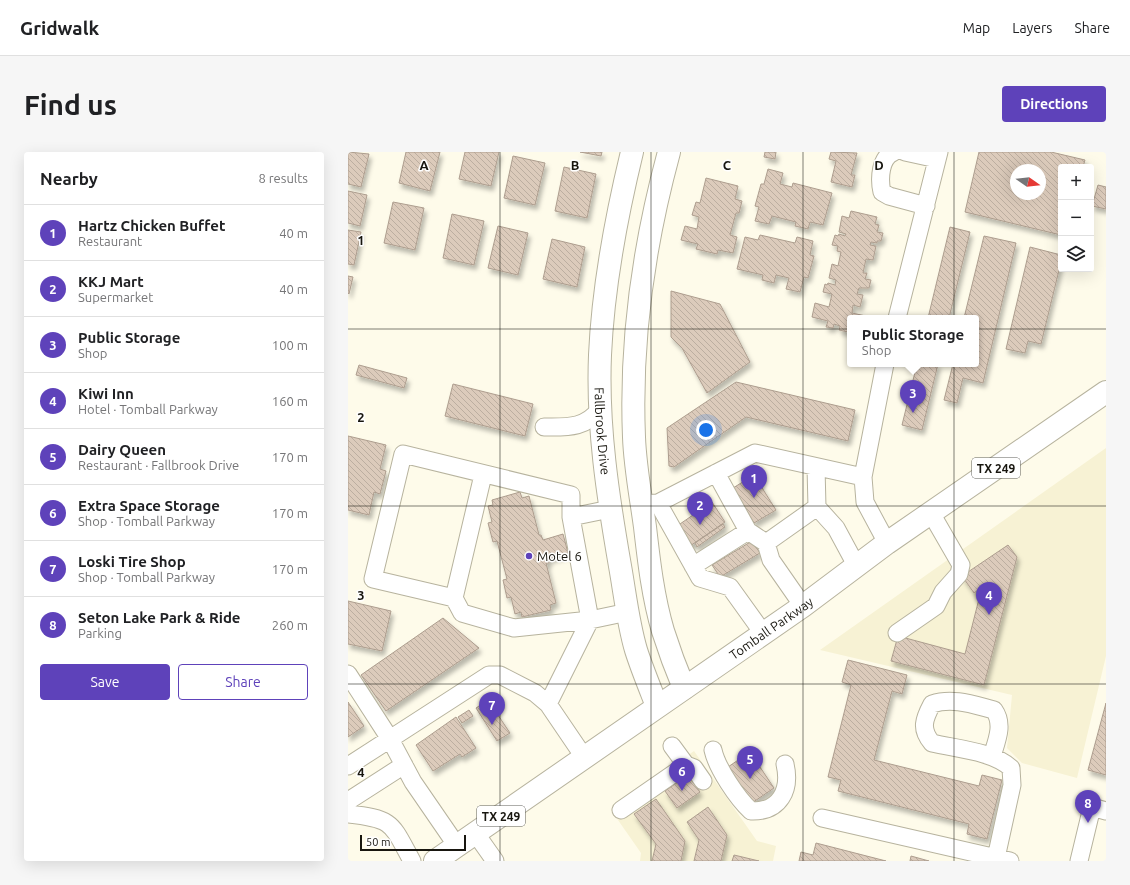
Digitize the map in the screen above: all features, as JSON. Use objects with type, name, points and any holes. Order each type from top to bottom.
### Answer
[{"type":"main road","points":[[669,152],[661,181],[645,263],[640,307],[634,402],[634,438],[650,503],[652,587],[663,630],[684,688]]},
{"type":"main road","points":[[630,161],[661,181]]},
{"type":"main road","name":"Fallbrook Drive","points":[[630,161],[605,304],[600,356],[601,408],[605,478],[628,612],[636,649],[657,706]]},
{"type":"main road","name":"Tomball Parkway","points":[[435,861],[764,633],[887,543],[1106,392]]},
{"type":"main road","points":[[601,408],[634,402]]},
{"type":"street","points":[[894,152],[886,158],[879,181],[882,192],[889,196],[926,206]]},
{"type":"street","points":[[898,315],[938,156],[904,152]]},
{"type":"street","points":[[884,367],[863,477],[865,502],[887,543]]},
{"type":"street","points":[[544,427],[571,427],[588,422],[601,408]]},
{"type":"street","points":[[764,633],[730,586],[700,578],[650,503],[716,473],[755,453],[863,477]]},
{"type":"street","points":[[454,598],[373,579],[404,454],[483,475],[501,477],[571,495],[571,518],[590,620],[548,704]]},
{"type":"street","points":[[816,467],[817,507],[836,528],[856,565]]},
{"type":"street","points":[[716,473],[748,531],[766,543],[771,560],[802,606]]},
{"type":"street","points":[[483,475],[454,598],[462,613],[514,628],[590,620],[628,612]]},
{"type":"street","points":[[766,543],[817,507]]},
{"type":"street","points":[[571,518],[610,509]]},
{"type":"street","points":[[897,633],[936,606],[943,592],[959,574],[961,565],[931,513]]},
{"type":"street","points":[[693,566],[748,531]]},
{"type":"street","points":[[348,674],[390,739],[404,765],[457,846]]},
{"type":"street","points":[[348,766],[489,675],[500,676],[535,693],[548,704],[584,757]]},
{"type":"street","points":[[822,818],[1003,859],[1013,776],[1011,768],[1003,761],[992,756],[932,743],[926,736],[924,726],[927,714],[932,704],[943,700],[957,701],[994,710],[999,717],[1000,723],[992,756]]},
{"type":"street","points":[[672,746],[686,765],[694,768],[703,781]]},
{"type":"street","points":[[713,750],[715,760],[744,804],[751,811],[762,811],[774,806],[784,794],[788,777],[785,764]]},
{"type":"street","points":[[348,801],[404,765]]},
{"type":"street","points":[[621,810],[686,765]]},
{"type":"street","points":[[1079,861],[1092,807],[1106,811]]},
{"type":"street","points":[[348,814],[377,818],[389,823],[395,829],[412,861]]},
{"type":"street","points":[[476,834],[495,861]]},
{"type":"shaded area","points":[[1106,448],[1106,656],[1077,778],[1022,763],[1007,748],[1012,695],[820,650]]},
{"type":"shaded area","points":[[694,751],[757,841],[776,846],[773,861],[640,861],[641,853],[611,810]]},
{"type":"building","points":[[348,152],[369,154],[361,187],[348,184]]},
{"type":"building","points":[[406,152],[440,152],[430,191],[399,183]]},
{"type":"building","points":[[465,152],[499,152],[491,186],[459,179]]},
{"type":"building","points":[[580,152],[602,152],[601,156]]},
{"type":"building","points":[[765,152],[776,152],[775,159],[764,157]]},
{"type":"building","points":[[831,152],[857,153],[851,175],[855,175],[852,187],[831,182],[836,161],[829,159]]},
{"type":"building","points":[[979,152],[1051,152],[1085,160],[1084,164],[1058,164],[1058,234],[965,212]]},
{"type":"building","points":[[513,156],[545,163],[535,205],[504,198]]},
{"type":"building","points":[[564,167],[596,174],[587,218],[555,211]]},
{"type":"building","points":[[768,169],[783,173],[780,184],[792,187],[793,183],[832,193],[823,225],[810,222],[808,229],[795,226],[796,222],[772,216],[769,224],[755,221],[759,207],[755,206],[761,184],[764,184]]},
{"type":"building","points":[[706,178],[738,186],[735,199],[742,201],[739,213],[736,213],[730,235],[737,237],[733,253],[718,250],[717,254],[696,249],[698,244],[681,240],[685,226],[697,229],[699,217],[692,215],[696,202],[700,203]]},
{"type":"building","points":[[1098,185],[1106,187],[1106,209],[1094,206],[1094,199]]},
{"type":"building","points":[[348,191],[367,195],[360,226],[348,223]]},
{"type":"building","points":[[393,202],[424,208],[415,250],[384,243]]},
{"type":"building","points":[[851,211],[877,217],[875,224],[879,225],[877,232],[883,233],[881,241],[877,241],[877,243],[871,242],[870,245],[876,246],[873,260],[866,259],[863,273],[867,273],[865,279],[871,280],[869,288],[859,288],[857,294],[863,295],[860,307],[853,305],[852,313],[861,315],[847,315],[847,332],[839,330],[840,326],[834,324],[833,328],[826,327],[828,321],[812,317],[815,303],[829,307],[832,294],[823,292],[825,284],[827,285],[828,283],[835,285],[836,280],[829,278],[832,264],[838,266],[841,252],[837,251],[838,246],[832,245],[835,235],[838,236],[839,234],[845,236],[846,234],[839,232],[842,216],[849,218]]},
{"type":"building","points":[[452,214],[484,221],[474,265],[443,258]]},
{"type":"building","points":[[498,226],[528,233],[518,275],[488,268]]},
{"type":"building","points":[[950,227],[970,232],[950,315],[929,315]]},
{"type":"building","points":[[348,230],[361,232],[354,265],[348,264]]},
{"type":"building","points":[[760,235],[795,243],[797,237],[813,241],[810,255],[814,256],[808,278],[804,277],[800,292],[786,289],[789,278],[776,275],[774,283],[762,280],[763,275],[737,269],[745,237],[758,240]]},
{"type":"building","points":[[984,236],[1016,243],[983,383],[963,378],[957,403],[944,400],[952,367],[979,367],[979,315],[965,315]]},
{"type":"building","points":[[552,239],[585,247],[577,287],[543,279]]},
{"type":"building","points":[[1030,247],[1058,254],[1059,272],[1041,344],[1028,341],[1025,353],[1006,349]]},
{"type":"building","points":[[348,276],[353,277],[349,294],[348,293]]},
{"type":"building","points":[[671,291],[720,304],[750,362],[707,393],[682,348],[671,337]]},
{"type":"building","points":[[359,365],[407,378],[404,388],[356,375]]},
{"type":"building","points":[[916,367],[937,367],[922,430],[902,425]]},
{"type":"building","points":[[736,382],[855,410],[848,441],[746,417],[674,467],[669,466],[667,428]]},
{"type":"building","points":[[453,384],[533,404],[525,436],[445,416]]},
{"type":"building","points":[[348,436],[386,445],[380,469],[386,471],[380,494],[374,492],[369,515],[348,510]]},
{"type":"building","points":[[754,475],[776,510],[754,523],[733,488]]},
{"type":"building","name":"Motel 6","points":[[520,492],[522,498],[529,496],[539,535],[541,535],[543,540],[563,534],[568,553],[548,559],[549,563],[546,563],[556,603],[550,605],[551,610],[522,617],[521,612],[515,614],[511,597],[507,598],[503,580],[507,579],[497,541],[493,542],[488,523],[492,522],[488,506],[493,505],[492,500]]},
{"type":"building","points":[[712,502],[725,522],[690,546],[677,526]]},
{"type":"building","points":[[723,524],[725,527],[697,547],[695,543]]},
{"type":"building","points":[[752,541],[760,553],[720,577],[712,565]]},
{"type":"building","points":[[1008,545],[1017,557],[984,685],[891,661],[898,636],[965,654],[982,587],[974,593],[962,576]]},
{"type":"building","points":[[348,601],[391,611],[382,651],[348,644]]},
{"type":"building","points":[[443,618],[479,648],[386,711],[361,675]]},
{"type":"building","points":[[848,660],[907,675],[902,694],[892,691],[874,760],[979,786],[982,775],[1002,780],[987,839],[967,834],[969,824],[838,791],[841,780],[828,777],[851,685],[842,682]]},
{"type":"building","points":[[488,700],[510,733],[497,741],[476,708]]},
{"type":"building","points":[[348,702],[364,726],[348,737]]},
{"type":"building","points":[[1106,703],[1106,775],[1088,770]]},
{"type":"building","points":[[469,710],[473,716],[462,723],[458,717]]},
{"type":"building","points":[[456,717],[476,748],[462,757],[460,754],[433,771],[416,745]]},
{"type":"building","points":[[750,752],[774,788],[749,805],[725,769]]},
{"type":"building","points":[[688,775],[700,792],[677,808],[665,791]]},
{"type":"building","points":[[656,799],[685,841],[681,861],[652,861],[656,844],[634,814]]},
{"type":"building","points":[[708,807],[727,835],[721,861],[694,861],[699,840],[687,822]]},
{"type":"building","points":[[816,843],[886,861],[799,861],[801,852],[813,855]]},
{"type":"building","points":[[734,855],[759,861],[732,861]]},
{"type":"building","points":[[911,856],[929,861],[910,861]]},
{"type":"place","name":"Public Storage","points":[[913,413]]},
{"type":"place","name":"Hartz Chicken Buffet","points":[[754,498]]},
{"type":"place","name":"KKJ Mart","points":[[700,525]]},
{"type":"place","name":"Motel 6","points":[[529,556]]},
{"type":"place","name":"Kiwi Inn","points":[[989,615]]},
{"type":"place","name":"Loski Tire Shop","points":[[492,725]]},
{"type":"place","name":"Dairy Queen","points":[[750,779]]},
{"type":"place","name":"Extra Space Storage","points":[[682,791]]},
{"type":"place","name":"Seton Lake Park & Ride","points":[[1088,823]]}]
